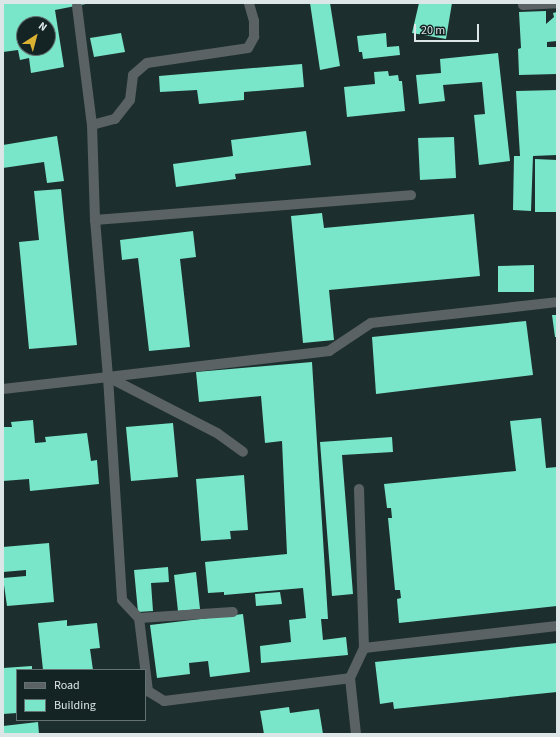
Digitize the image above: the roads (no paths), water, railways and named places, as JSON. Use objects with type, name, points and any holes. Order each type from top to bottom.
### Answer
[{"type":"street","points":[[92,126],[115,119],[130,100],[133,75],[147,63],[248,48],[254,37],[254,21],[249,3]]},
{"type":"street","points":[[523,5],[557,3]]},
{"type":"street","points":[[77,6],[92,126],[95,220],[108,377],[122,600],[139,618],[145,669]]},
{"type":"street","points":[[95,220],[411,195]]},
{"type":"street","points":[[3,389],[329,351],[371,323],[557,302]]},
{"type":"street","points":[[108,377],[217,433],[243,452]]},
{"type":"street","points":[[356,734],[350,678],[364,648],[359,489]]},
{"type":"street","points":[[139,618],[233,612]]},
{"type":"street","points":[[364,648],[557,626]]},
{"type":"street","points":[[146,675],[148,691],[164,701],[350,678]]}]
